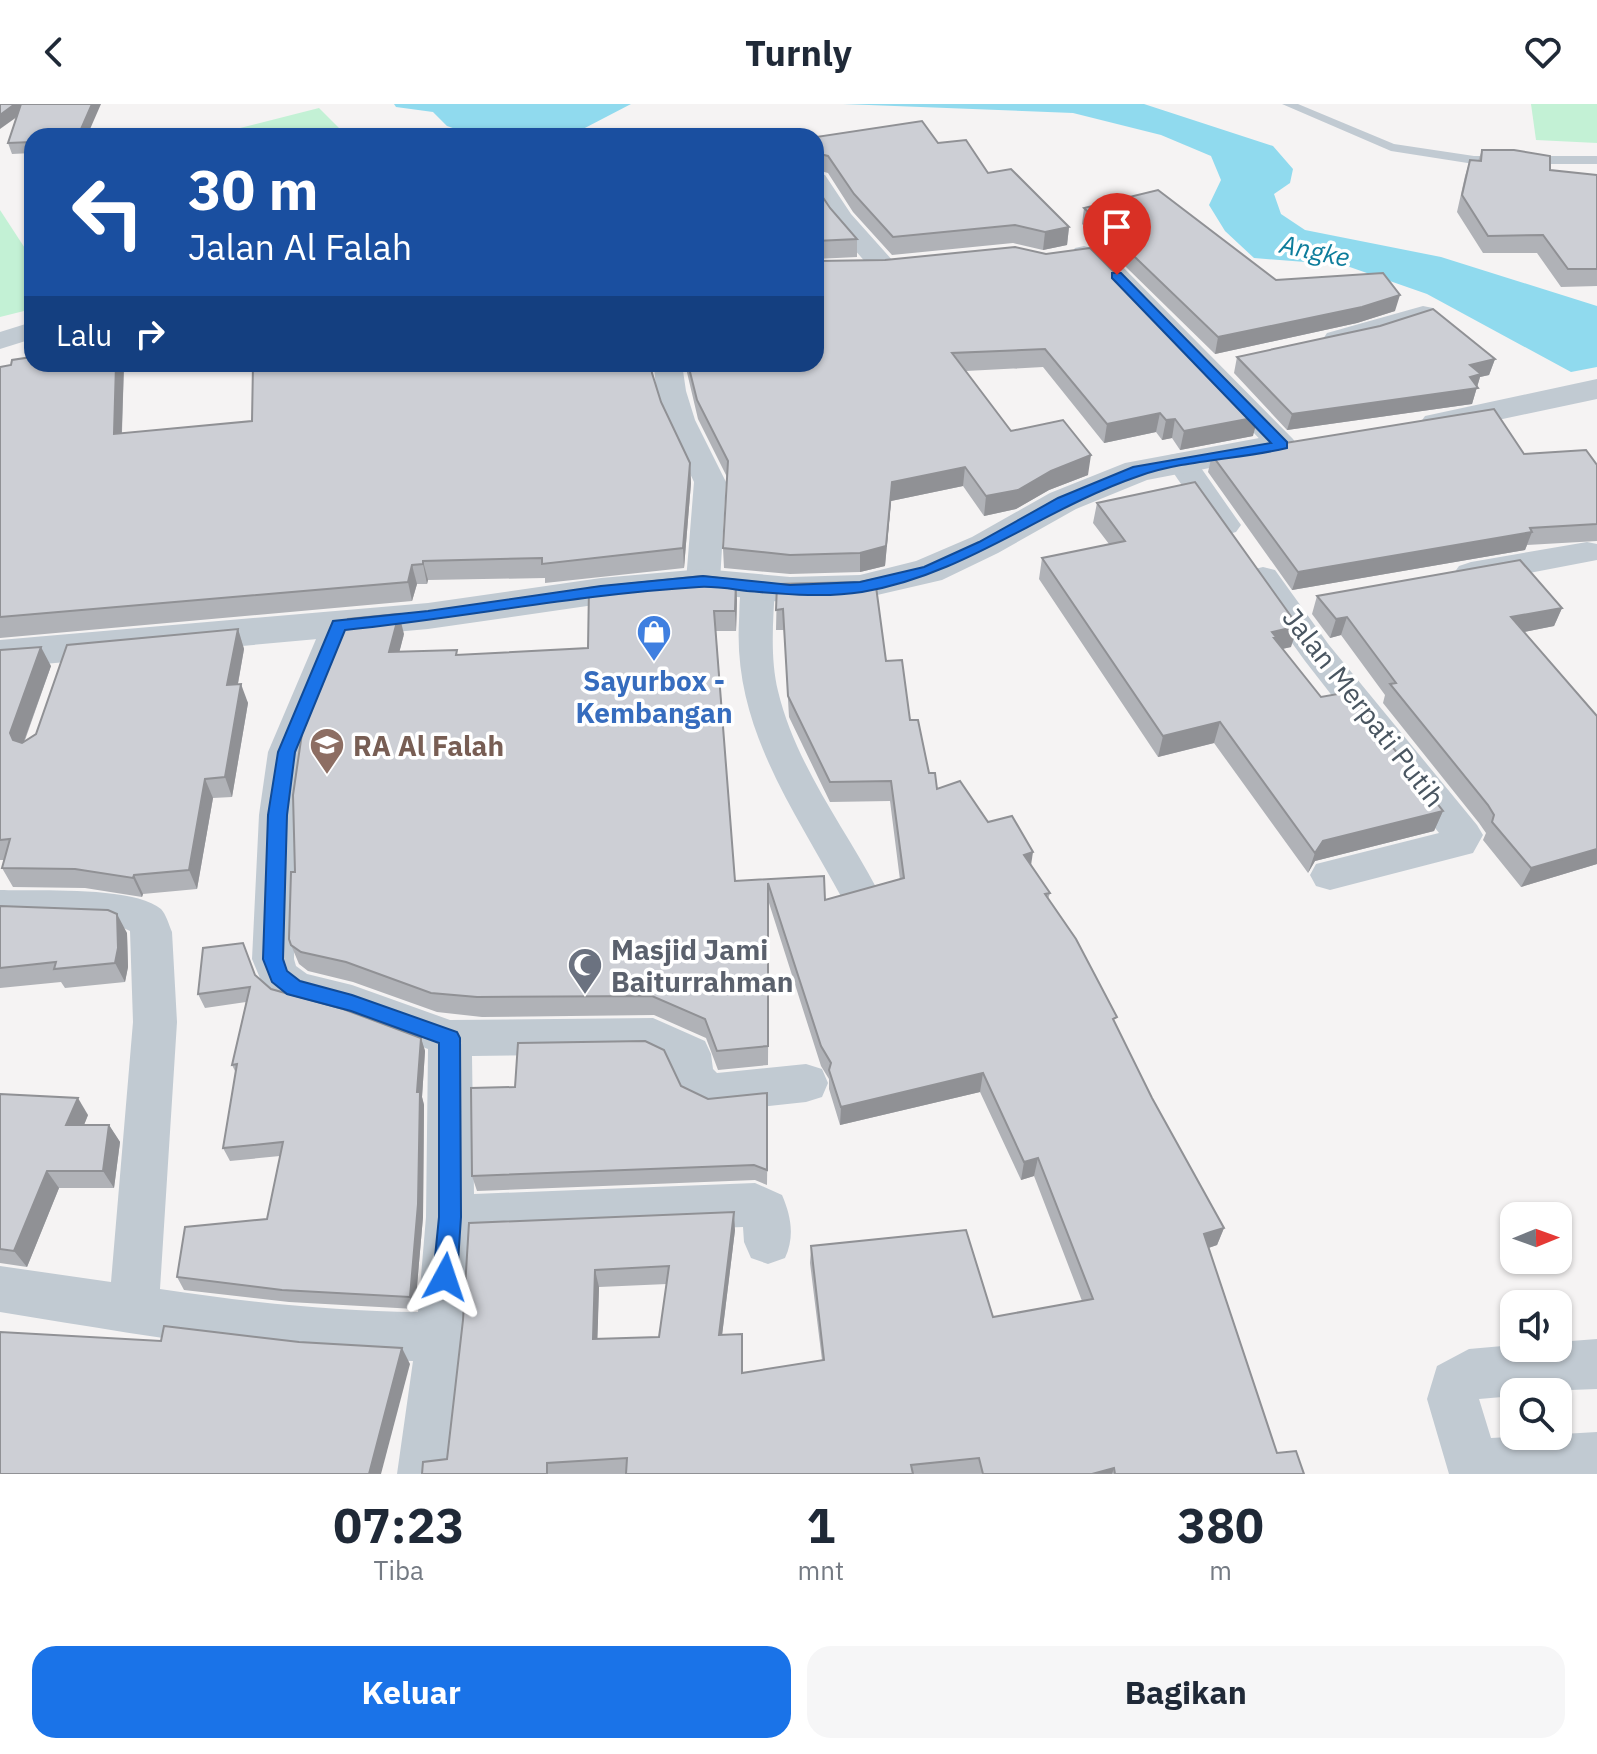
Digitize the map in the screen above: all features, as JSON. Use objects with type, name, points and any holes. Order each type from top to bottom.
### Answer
[{"type":"street","points":[[824,192],[841,219],[884,267]]},
{"type":"street","points":[[1076,236],[1209,367],[1297,443]]},
{"type":"street","points":[[1052,260],[1079,254],[1097,257]]},
{"type":"street","points":[[855,267],[914,263]]},
{"type":"street","points":[[1312,344],[1365,333],[1423,314]]},
{"type":"street","points":[[0,341],[24,333]]},
{"type":"street","points":[[1209,367],[1239,360]]},
{"type":"street","points":[[669,372],[680,420],[710,482],[703,581]]},
{"type":"street","points":[[1403,428],[1463,419],[1589,391]]},
{"type":"street","points":[[0,654],[66,660],[428,616],[601,591],[703,581],[836,591],[928,571],[1100,485],[1138,471],[1297,443]]},
{"type":"street","name":"Jalan Merpati Putih","points":[[1181,462],[1298,603],[1317,653],[1463,835],[1459,843],[1330,875]]},
{"type":"street","points":[[1434,579],[1587,552]]},
{"type":"street","points":[[758,587],[755,650],[760,691],[775,736],[857,889]]},
{"type":"street","points":[[339,625],[287,752],[278,815],[273,959],[279,976],[294,988],[352,1003],[450,1038],[653,1036],[689,1054],[690,1074],[698,1086],[711,1093],[806,1083]]},
{"type":"street","points":[[0,906],[125,910],[147,921],[151,932],[155,1022],[134,1309]]},
{"type":"street","points":[[424,1474],[441,1337],[450,1217],[450,1038]]},
{"type":"street","points":[[450,1217],[755,1205],[765,1210],[768,1242]]},
{"type":"street","points":[[0,1289],[263,1329],[353,1336],[441,1337]]},
{"type":"street","points":[[1597,1364],[1469,1374],[1455,1384],[1453,1399],[1475,1470],[1597,1459]]},
{"type":"lane","points":[[1288,104],[1391,147],[1474,160],[1597,160]]},
{"type":"green space","points":[[1531,104],[1597,104],[1597,143],[1536,140]]},
{"type":"green space","points":[[319,108],[339,128],[240,128]]},
{"type":"green space","points":[[0,210],[24,247],[24,311],[0,317]]},
{"type":"water","points":[[394,104],[631,104],[585,128],[453,128],[433,112],[396,107]]},
{"type":"water","name":"Angke","points":[[843,104],[1144,104],[1273,146],[1293,169],[1290,183],[1274,194],[1281,214],[1305,230],[1441,257],[1597,306],[1597,367],[1571,372],[1427,294],[1344,265],[1254,258],[1225,231],[1209,205],[1221,180],[1211,156],[1161,135],[1073,113]]},
{"type":"building","points":[[0,104],[15,104],[0,115]]},
{"type":"building","points":[[21,104],[92,104],[82,128],[24,128],[24,142],[8,143]]},
{"type":"building","points":[[922,121],[938,143],[966,140],[988,173],[1011,169],[1069,227],[1045,232],[1015,225],[893,237],[854,194],[828,156],[824,155],[824,136]]},
{"type":"building","points":[[1482,150],[1514,150],[1550,156],[1550,170],[1597,175],[1597,269],[1568,269],[1543,235],[1488,236],[1462,195],[1470,160],[1481,161]]},
{"type":"building","points":[[1158,190],[1276,280],[1383,273],[1400,295],[1362,307],[1218,337],[1084,208]]},
{"type":"building","points":[[824,199],[830,208],[857,239],[824,241]]},
{"type":"building","points":[[1015,247],[1046,254],[1090,248],[1258,417],[1184,431],[1175,419],[1166,420],[1160,413],[1107,424],[1045,349],[952,353],[1011,431],[1063,420],[1091,455],[1051,471],[1018,490],[986,496],[965,467],[892,482],[886,546],[860,553],[790,555],[723,548],[728,461],[697,400],[690,372],[824,372],[824,261],[885,260]]},
{"type":"building","points":[[1433,309],[1495,359],[1470,365],[1481,374],[1470,377],[1478,388],[1292,414],[1237,357],[1380,326]]},
{"type":"building","points":[[24,358],[24,372],[116,372],[114,434],[252,421],[253,372],[652,372],[661,402],[690,463],[683,548],[542,564],[542,558],[423,561],[423,564],[412,565],[408,582],[0,617],[0,367],[11,365],[12,360]]},
{"type":"building","points":[[1494,409],[1524,454],[1586,450],[1597,465],[1597,524],[1530,528],[1532,532],[1298,572],[1212,455]]},
{"type":"building","points":[[1195,482],[1298,626],[1272,632],[1277,638],[1274,638],[1321,697],[1349,692],[1443,811],[1323,841],[1315,853],[1220,722],[1163,736],[1042,558],[1125,541],[1097,503]]},
{"type":"building","points":[[1520,560],[1562,608],[1511,617],[1597,716],[1597,849],[1531,868],[1492,822],[1494,815],[1488,805],[1390,684],[1396,683],[1347,617],[1336,619],[1317,596]]},
{"type":"building","points":[[702,576],[736,580],[735,611],[714,611],[735,881],[824,876],[825,900],[904,878],[891,781],[830,782],[788,696],[783,609],[776,610],[777,584],[875,579],[886,661],[902,660],[910,720],[918,720],[929,773],[935,773],[937,789],[960,781],[988,822],[1012,816],[1033,852],[1024,855],[1050,893],[1045,894],[1076,939],[1117,1017],[1113,1019],[1152,1098],[1224,1228],[1204,1234],[1277,1453],[1296,1451],[1304,1474],[1115,1474],[1114,1468],[1092,1474],[983,1474],[979,1458],[911,1465],[913,1474],[626,1474],[627,1458],[547,1463],[547,1474],[422,1474],[423,1462],[447,1459],[463,1320],[469,1223],[734,1212],[719,1335],[742,1334],[742,1373],[824,1360],[811,1246],[966,1230],[993,1317],[1093,1299],[1038,1158],[1024,1162],[983,1073],[841,1107],[829,1070],[831,1063],[821,1046],[768,883],[768,1046],[717,1051],[705,1019],[652,996],[477,997],[431,993],[346,962],[301,952],[291,945],[291,872],[295,872],[293,795],[302,733],[348,619],[399,614],[389,652],[457,650],[456,655],[588,648],[589,588]],"holes":[[[669,1266],[659,1337],[593,1339],[595,1270]]]},
{"type":"building","points":[[238,629],[227,685],[241,684],[225,777],[205,779],[189,870],[134,875],[133,878],[75,869],[2,868],[10,839],[0,840],[0,650],[41,647],[10,733],[13,740],[22,743],[36,734],[67,645]]},
{"type":"building","points":[[0,906],[108,910],[117,914],[115,963],[54,969],[56,962],[0,968]]},
{"type":"building","points":[[243,943],[255,975],[271,989],[343,1009],[421,1038],[417,1092],[420,1092],[418,1204],[410,1297],[282,1290],[177,1277],[185,1227],[267,1219],[283,1142],[223,1148],[237,1064],[232,1065],[250,987],[198,994],[203,948]]},
{"type":"building","points":[[645,1041],[664,1050],[681,1086],[708,1099],[767,1093],[767,1170],[754,1165],[472,1176],[471,1088],[515,1087],[518,1043]]},
{"type":"building","points":[[0,1094],[78,1098],[66,1125],[109,1125],[103,1171],[47,1171],[14,1251],[0,1249]]},
{"type":"building","points":[[164,1326],[299,1342],[402,1348],[369,1474],[0,1474],[0,1332],[161,1341]]},
{"type":"place","name":"Sayurbox - Kembangan","points":[[654,663]]},
{"type":"place","name":"RA Al Falah","points":[[327,776]]},
{"type":"place","name":"Masjid Jami Baiturrahman","points":[[585,996]]},
{"type":"route","points":[[445,1277],[450,1217],[450,1038],[352,1003],[294,988],[279,976],[273,959],[278,815],[287,752],[339,625],[703,581],[790,590],[836,591],[860,587],[928,571],[985,545],[1063,501],[1138,471],[1282,445],[1117,275]]}]
